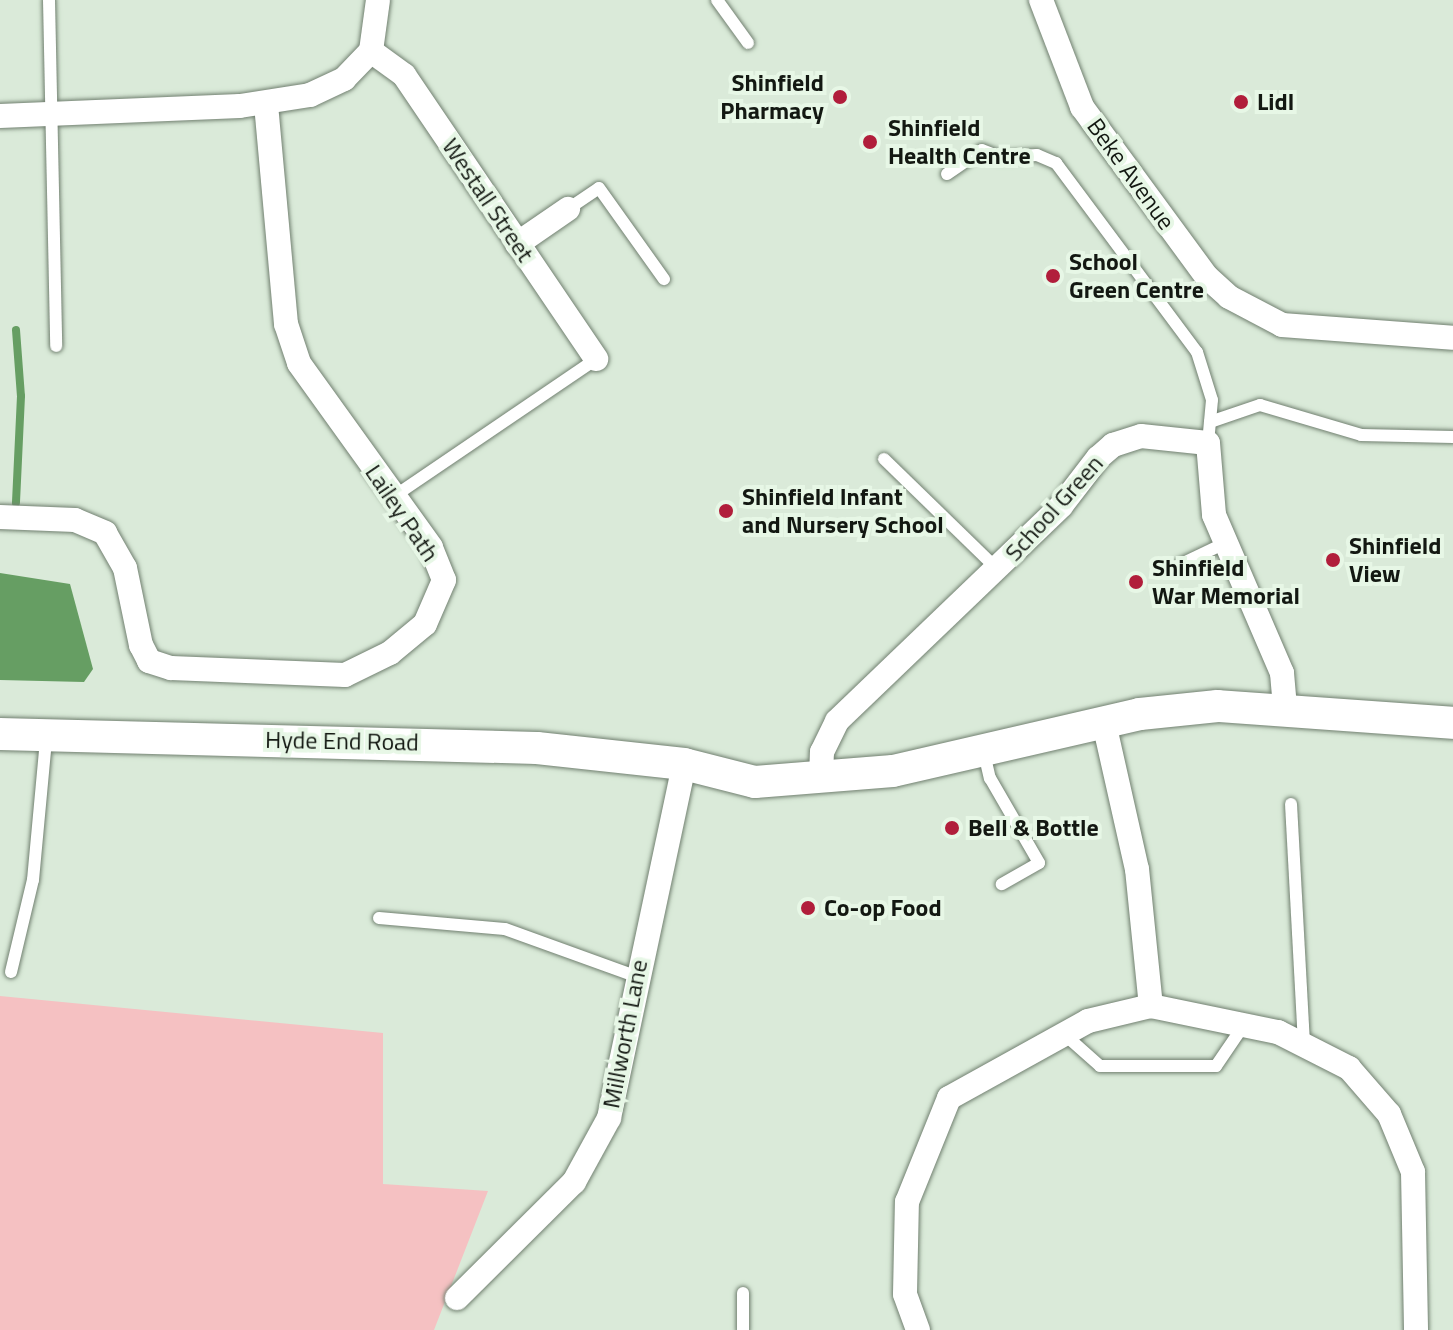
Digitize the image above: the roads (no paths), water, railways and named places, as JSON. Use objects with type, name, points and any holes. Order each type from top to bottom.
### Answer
[{"type":"main road","points":[[684,764],[755,782],[821,779],[893,771],[1104,723],[1218,706],[1285,707],[1453,723]]},
{"type":"main road","name":"Hyde End Road","points":[[0,734],[46,739],[427,742],[684,764]]},
{"type":"street","points":[[0,116],[52,111],[266,103],[310,95],[344,79],[371,51],[378,0]]},
{"type":"street","name":"Beke Avenue","points":[[1041,0],[1082,107],[1207,277],[1229,297],[1282,325],[1453,338]]},
{"type":"street","name":"Westall Street","points":[[371,51],[404,75],[596,359]]},
{"type":"street","name":"Lailey Path","points":[[0,517],[75,520],[96,526],[116,548],[149,661],[171,668],[345,675],[390,653],[425,624],[444,580],[431,547],[299,363],[286,324],[266,103]]},
{"type":"street","points":[[517,244],[568,209]]},
{"type":"street","points":[[1209,432],[1214,515],[1223,544],[1282,673],[1285,707]]},
{"type":"street","name":"School Green","points":[[821,779],[822,752],[837,721],[998,570],[1113,445],[1141,436],[1209,432]]},
{"type":"street","points":[[1104,723],[1137,869],[1151,1006]]},
{"type":"street","name":"Millworth Lane","points":[[457,1298],[574,1182],[609,1118],[635,976],[684,764]]},
{"type":"street","points":[[918,1330],[905,1294],[907,1202],[949,1098],[1088,1021],[1151,1006],[1278,1032],[1349,1068],[1389,1114],[1413,1172],[1416,1330]]},
{"type":"lane","points":[[49,0],[56,346]]},
{"type":"lane","points":[[717,0],[748,43]]},
{"type":"lane","points":[[947,174],[982,150],[1000,157],[1037,155],[1056,163],[1197,352],[1208,378],[1209,432],[1260,405],[1361,435],[1453,437]]},
{"type":"lane","points":[[568,209],[599,188],[664,279]]},
{"type":"lane","points":[[393,497],[596,359]]},
{"type":"lane","points":[[884,459],[998,570]]},
{"type":"lane","points":[[1179,565],[1223,544]]},
{"type":"lane","points":[[11,972],[33,880],[46,739]]},
{"type":"lane","points":[[983,750],[990,778],[1039,863],[1002,884]]},
{"type":"lane","points":[[1291,804],[1304,1046]]},
{"type":"lane","points":[[379,918],[505,929],[635,976]]},
{"type":"lane","points":[[1064,1034],[1100,1066],[1216,1066],[1244,1025]]},
{"type":"lane","points":[[743,1293],[743,1330]]},
{"type":"waterway","points":[[16,330],[21,396],[16,503]]},
{"type":"place","name":"Shinfield Pharmacy","points":[[840,97]]},
{"type":"place","name":"Lidl","points":[[1241,102]]},
{"type":"place","name":"Shinfield Health Centre","points":[[870,142]]},
{"type":"place","name":"School Green Centre","points":[[1053,276]]},
{"type":"place","name":"Shinfield Infant and Nursery School","points":[[726,511]]},
{"type":"place","name":"Shinfield View","points":[[1333,560]]},
{"type":"place","name":"Shinfield War Memorial","points":[[1136,582]]},
{"type":"place","name":"Bell & Bottle","points":[[952,828]]},
{"type":"place","name":"Co-op Food","points":[[808,908]]}]
